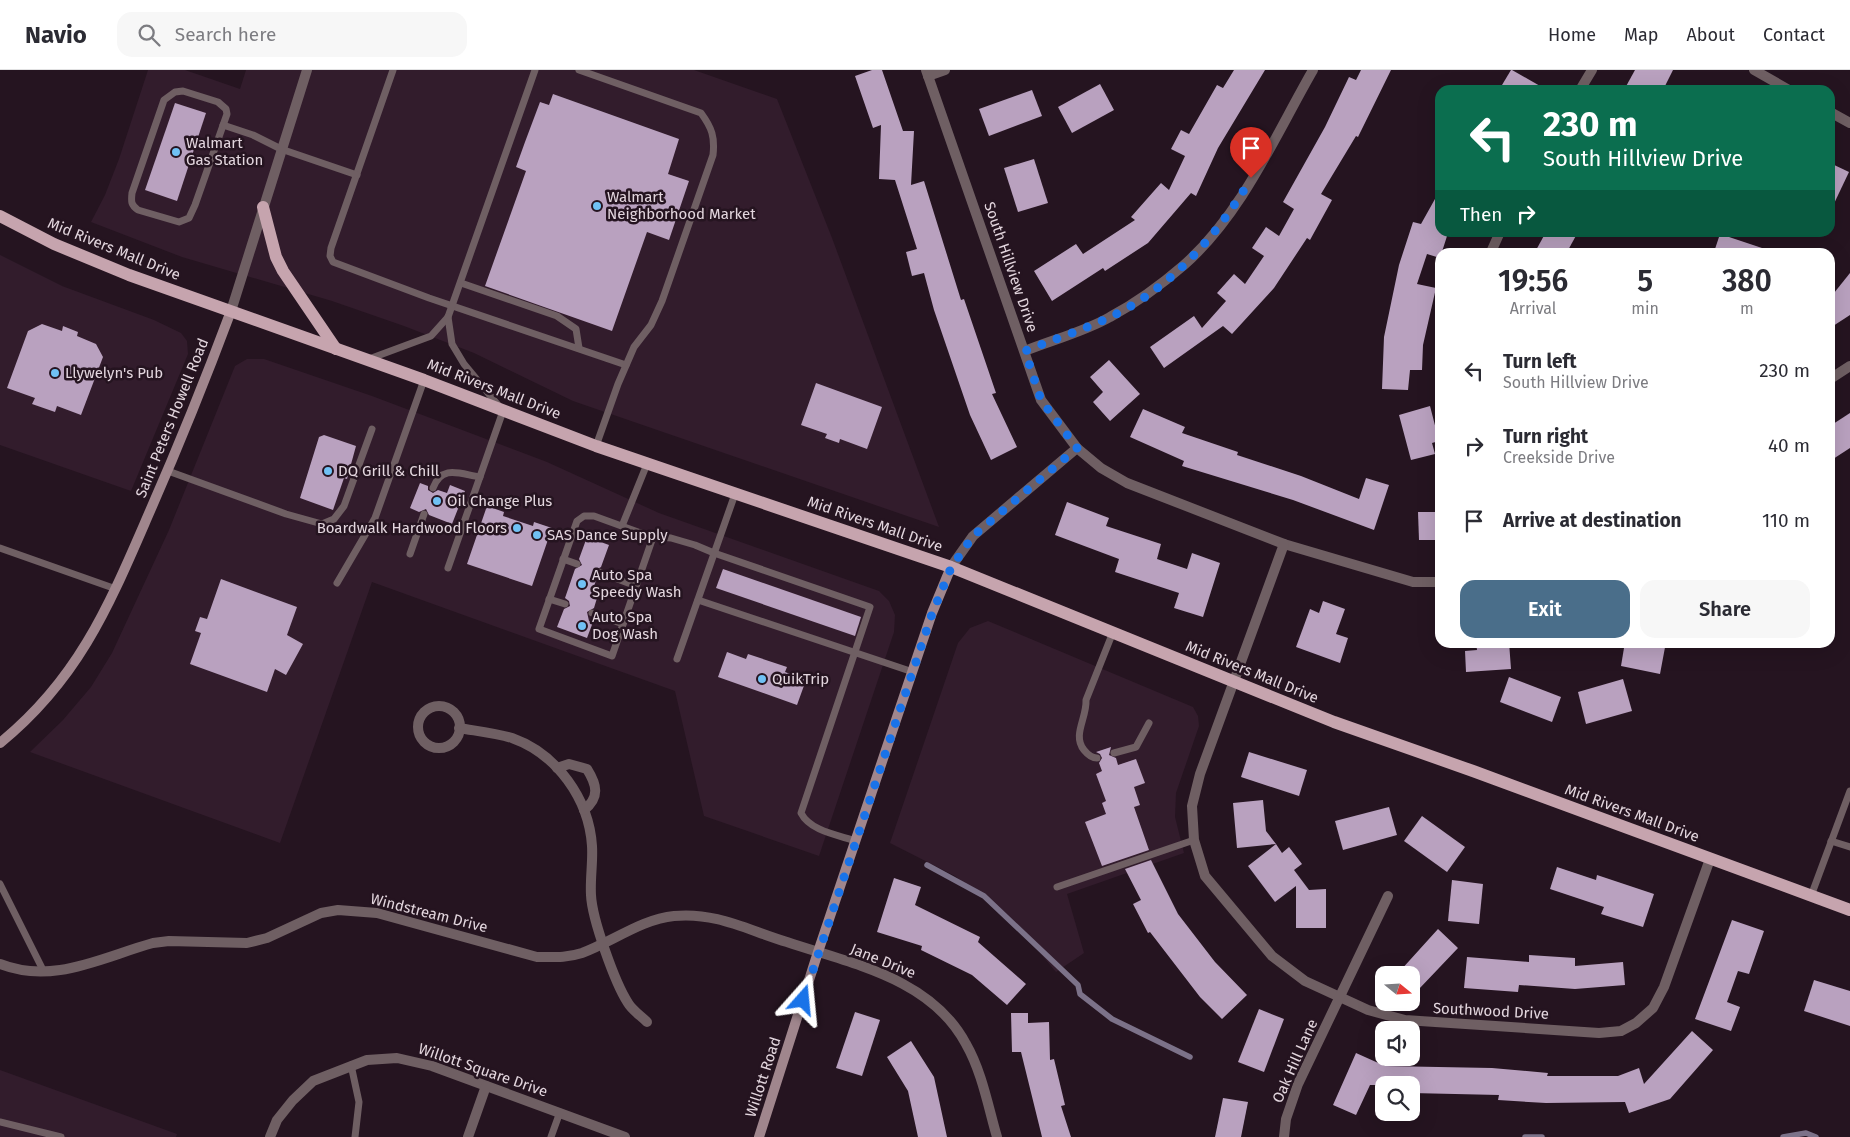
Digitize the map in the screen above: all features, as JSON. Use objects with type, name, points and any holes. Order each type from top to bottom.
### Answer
[{"type":"main road","points":[[263,207],[276,257],[283,271],[336,349]]},
{"type":"main road","name":"Mid Rivers Mall Drive","points":[[0,216],[89,259],[424,380],[596,446],[951,568],[1112,632],[1232,683],[1334,722],[1473,771],[1850,910]]},
{"type":"main road","name":"Saint Peters Howell Road","points":[[0,743],[41,706],[64,679],[96,629],[116,589],[168,471],[231,311]]},
{"type":"main road","name":"Willott Road","points":[[760,1137],[818,952],[932,614],[951,568]]},
{"type":"street","name":"Saint Peters Howell Road","points":[[231,311],[306,70]]},
{"type":"street","points":[[927,73],[945,70]]},
{"type":"street","points":[[1025,351],[1108,318],[1149,294],[1185,265],[1210,237],[1242,194],[1313,70]]},
{"type":"street","points":[[1583,85],[1592,70]]},
{"type":"street","points":[[1754,70],[1780,85]]},
{"type":"street","name":"South Hillview Drive","points":[[927,73],[1041,400],[1077,448],[1101,468],[1127,483],[1284,544],[1413,582],[1435,582]]},
{"type":"street","points":[[1835,115],[1850,123]]},
{"type":"street","points":[[1835,376],[1850,366]]},
{"type":"street","name":"Willott Road","points":[[951,568],[973,536],[1077,448]]},
{"type":"street","name":"Southwood Drive","points":[[1284,544],[1200,774],[1192,806],[1194,840],[1205,876],[1272,956],[1306,980],[1339,998],[1368,1010],[1405,1020],[1599,1032],[1620,1031],[1636,1023],[1653,1008],[1664,987],[1710,859]]},
{"type":"street","points":[[441,706],[454,712],[459,728],[456,738],[452,743],[440,748],[427,744],[419,734],[418,727],[422,714],[428,709],[441,706]]},
{"type":"street","points":[[459,728],[511,738],[529,746],[558,768],[572,786],[584,810],[592,844],[591,894],[593,913],[628,1004],[647,1022]]},
{"type":"street","points":[[558,768],[569,764],[587,769],[596,783],[596,795],[592,804],[584,810]]},
{"type":"street","name":"Oak Hill Lane","points":[[1284,1137],[1286,1119],[1298,1084],[1388,896]]},
{"type":"street","name":"Windstream Drive","points":[[0,964],[12,969],[44,972],[82,966],[153,943],[169,941],[247,943],[267,938],[321,913],[338,910],[377,913],[537,956],[561,957],[581,953],[651,922],[672,916],[696,915],[722,918],[818,952]]},
{"type":"street","name":"Jane Drive","points":[[818,952],[905,984],[929,999],[942,1011],[957,1028],[980,1073],[997,1137]]},
{"type":"street","name":"Willott Square Drive","points":[[270,1137],[282,1114],[313,1081],[367,1060],[397,1058],[432,1066],[625,1137]]},
{"type":"street","points":[[468,1137],[486,1086]]},
{"type":"lane","points":[[394,70],[331,248],[330,256],[333,262],[453,306],[626,365]]},
{"type":"lane","points":[[366,360],[431,336],[448,317],[535,70]]},
{"type":"lane","points":[[579,70],[701,113],[715,137],[713,154],[662,301],[651,325],[634,347],[596,446]]},
{"type":"lane","points":[[175,92],[183,92],[223,104],[227,114],[223,125],[189,218],[178,222],[133,206],[132,194],[164,100],[169,95],[175,92]]},
{"type":"lane","points":[[223,125],[253,135],[281,149],[358,175]]},
{"type":"lane","points":[[461,283],[557,316],[576,330],[579,348]]},
{"type":"lane","points":[[448,317],[452,344],[464,364],[503,411],[448,568]]},
{"type":"lane","points":[[337,582],[375,518],[424,380]]},
{"type":"lane","points":[[168,471],[310,522],[322,524],[334,519],[344,506],[372,428]]},
{"type":"lane","points":[[622,526],[647,464]]},
{"type":"lane","points":[[433,488],[437,477],[442,474],[452,472],[480,477]]},
{"type":"lane","points":[[677,659],[735,494]]},
{"type":"lane","points":[[410,554],[424,514]]},
{"type":"lane","points":[[653,537],[612,656],[539,629],[577,521],[584,516],[594,516],[653,537],[671,538],[695,545],[870,606],[801,814],[814,827],[856,841]]},
{"type":"lane","points":[[0,548],[116,589]]},
{"type":"lane","points":[[564,559],[577,564]]},
{"type":"lane","points":[[599,572],[636,586]]},
{"type":"lane","points":[[550,599],[565,604]]},
{"type":"lane","points":[[698,600],[912,672]]},
{"type":"lane","points":[[592,613],[623,624]]},
{"type":"lane","points":[[1097,758],[1088,755],[1078,741],[1079,730],[1086,710],[1086,700],[1112,632]]},
{"type":"lane","points":[[1114,753],[1136,746],[1149,723]]},
{"type":"lane","points":[[1810,896],[1850,791]]},
{"type":"lane","points":[[1057,887],[1194,840]]},
{"type":"lane","points":[[1831,841],[1850,847]]},
{"type":"lane","points":[[0,884],[44,972]]},
{"type":"lane","points":[[351,1065],[359,1102],[355,1137]]},
{"type":"lane","points":[[551,1137],[560,1112]]},
{"type":"lane","points":[[0,1122],[62,1137]]},
{"type":"shaded area","points":[[148,70],[185,70],[240,89],[246,70],[694,70],[777,99],[832,238],[939,527],[573,401],[474,353],[404,326],[332,301],[182,257],[91,222],[105,195],[119,159]]},
{"type":"shaded area","points":[[0,255],[62,286],[154,320],[181,333],[187,341],[188,354],[131,491],[0,445]]},
{"type":"shaded area","points":[[247,359],[264,359],[372,396],[547,462],[659,513],[879,591],[889,601],[895,615],[894,632],[819,856],[704,816],[675,691],[372,582],[280,843],[30,752],[63,720],[91,687],[112,653],[169,530],[235,366]]},
{"type":"shaded area","points":[[988,621],[1193,707],[1198,716],[1199,726],[1176,793],[1175,817],[1184,853],[1067,894],[1084,953],[1056,972],[1011,918],[955,876],[890,843],[958,643],[970,628]]},
{"type":"shaded area","points":[[0,1070],[177,1134],[176,1137],[0,1137]]},
{"type":"building","points":[[872,70],[882,70],[903,131],[914,131],[911,185],[924,181],[961,300],[964,299],[996,393],[992,394],[1017,447],[991,460],[970,415],[934,310],[924,273],[912,276],[906,252],[917,249],[895,180],[879,179],[881,125],[873,128],[855,76]]},
{"type":"building","points":[[1234,70],[1265,70],[1218,148],[1196,196],[1191,193],[1148,243],[1105,271],[1103,268],[1052,301],[1034,271],[1076,244],[1083,254],[1135,220],[1131,217],[1161,183],[1169,190],[1185,156],[1171,149],[1181,130],[1189,134],[1217,85],[1223,88]]},
{"type":"building","points":[[1361,70],[1391,70],[1358,137],[1356,136],[1321,194],[1332,200],[1310,240],[1307,238],[1274,288],[1232,334],[1223,326],[1164,368],[1150,347],[1194,316],[1202,328],[1226,301],[1217,293],[1234,274],[1245,284],[1264,256],[1252,248],[1266,227],[1279,236],[1294,209],[1283,202],[1325,127],[1349,77],[1356,80]]},
{"type":"building","points":[[1512,70],[1538,85],[1502,85]]},
{"type":"building","points":[[1635,70],[1673,70],[1666,85],[1627,85]]},
{"type":"building","points":[[1100,84],[1114,110],[1072,133],[1058,107]]},
{"type":"building","points":[[1032,90],[1042,116],[989,136],[979,109]]},
{"type":"building","name":"Walmart Neighborhood Market","points":[[553,94],[679,139],[668,174],[689,181],[669,240],[647,232],[612,331],[485,286],[526,171],[516,167],[540,102],[549,105]]},
{"type":"building","name":"Walmart Gas Station","points":[[175,103],[206,113],[177,201],[145,190]]},
{"type":"building","points":[[1034,159],[1048,203],[1018,212],[1004,168]]},
{"type":"building","points":[[1835,165],[1849,172],[1835,201]]},
{"type":"building","points":[[1435,199],[1435,237],[1447,237],[1443,248],[1435,248],[1435,256],[1427,254],[1417,284],[1435,288],[1423,345],[1422,370],[1410,370],[1408,390],[1382,389],[1384,337],[1399,265],[1413,222],[1421,224]]},
{"type":"building","points":[[1543,237],[1575,237],[1569,248],[1537,248]]},
{"type":"building","points":[[1719,237],[1729,237],[1762,248],[1715,248]]},
{"type":"building","points":[[1850,273],[1850,315],[1835,325],[1835,292]]},
{"type":"building","name":"Llywelyn's Pub","points":[[42,324],[62,331],[63,326],[78,332],[77,336],[96,344],[103,357],[81,415],[57,406],[55,412],[32,404],[35,398],[7,388],[28,331]]},
{"type":"building","points":[[1109,360],[1140,394],[1110,421],[1093,402],[1103,392],[1090,377]]},
{"type":"building","points":[[816,383],[882,407],[867,449],[840,439],[839,443],[825,438],[827,434],[801,425]]},
{"type":"building","points":[[1430,406],[1435,425],[1435,442],[1432,443],[1435,454],[1411,460],[1399,415]]},
{"type":"building","points":[[1143,409],[1185,427],[1182,433],[1238,452],[1237,455],[1301,476],[1359,499],[1366,478],[1389,485],[1374,530],[1293,500],[1182,466],[1184,461],[1130,437]]},
{"type":"building","points":[[1850,413],[1850,448],[1835,458],[1835,423]]},
{"type":"building","name":"DQ Grill & Chill","points":[[324,435],[356,446],[347,479],[344,478],[333,510],[300,498],[319,437]]},
{"type":"building","name":"Oil Change Plus","points":[[420,483],[428,486],[428,490],[433,493],[438,490],[447,493],[450,485],[465,491],[452,524],[429,515],[426,509],[419,512],[410,508]]},
{"type":"building","points":[[1067,502],[1109,518],[1106,526],[1161,544],[1157,559],[1187,569],[1192,553],[1220,563],[1203,617],[1174,608],[1179,593],[1115,572],[1119,559],[1055,535]]},
{"type":"building","points":[[487,506],[504,512],[503,516],[533,526],[534,522],[552,528],[532,586],[467,564]]},
{"type":"building","points":[[1418,512],[1435,512],[1435,540],[1419,540]]},
{"type":"building","name":"Auto Spa Speedy Wash","points":[[587,537],[609,545],[601,567],[594,571],[597,577],[591,596],[597,598],[594,608],[587,612],[589,621],[593,622],[587,638],[557,627],[564,609],[570,606],[569,601],[565,598],[575,569],[582,565],[579,559]]},
{"type":"building","name":"QuikTrip","points":[[723,569],[861,617],[855,636],[716,588]]},
{"type":"building","points":[[221,579],[297,607],[287,635],[303,644],[286,675],[275,669],[267,692],[190,664],[201,633],[195,631],[200,617],[207,619]]},
{"type":"building","points":[[1323,601],[1345,609],[1336,634],[1348,638],[1340,663],[1296,647],[1310,609],[1319,613]]},
{"type":"building","points":[[1477,648],[1509,648],[1511,669],[1466,672],[1465,651],[1477,650]]},
{"type":"building","points":[[1624,648],[1665,648],[1660,674],[1621,666]]},
{"type":"building","name":"QuikTrip","points":[[727,652],[746,659],[748,654],[787,667],[785,672],[806,680],[797,705],[718,677]]},
{"type":"building","points":[[1509,677],[1561,697],[1552,722],[1500,702]]},
{"type":"building","points":[[1623,679],[1632,711],[1586,724],[1578,692]]},
{"type":"building","points":[[1111,747],[1109,755],[1116,758],[1118,765],[1136,759],[1145,783],[1134,787],[1140,805],[1134,807],[1149,850],[1102,866],[1085,822],[1106,814],[1102,803],[1106,801],[1096,774],[1102,771],[1099,763],[1102,758],[1096,752]]},
{"type":"building","points":[[1249,752],[1307,770],[1299,796],[1241,777]]},
{"type":"building","points":[[1263,800],[1266,831],[1276,844],[1237,848],[1233,803]]},
{"type":"building","points":[[1389,807],[1397,835],[1343,850],[1335,821]]},
{"type":"building","points":[[1422,816],[1465,847],[1447,872],[1404,841]]},
{"type":"building","points":[[1276,844],[1282,853],[1289,847],[1302,864],[1294,870],[1309,890],[1326,889],[1326,928],[1296,928],[1296,886],[1275,902],[1248,866]]},
{"type":"building","points":[[1151,860],[1178,914],[1215,962],[1247,995],[1222,1019],[1200,997],[1150,932],[1148,933],[1133,904],[1141,900],[1125,869]]},
{"type":"building","points":[[1557,867],[1596,880],[1597,875],[1654,894],[1643,927],[1601,914],[1604,907],[1550,889]]},
{"type":"building","points":[[894,878],[921,887],[915,905],[980,937],[978,942],[1026,984],[1007,1005],[972,975],[921,950],[922,946],[877,932]]},
{"type":"building","points":[[1452,880],[1483,884],[1479,924],[1448,921]]},
{"type":"building","points":[[1732,920],[1764,931],[1749,974],[1738,971],[1727,1002],[1740,1007],[1731,1031],[1695,1019]]},
{"type":"building","points":[[1438,929],[1458,948],[1420,988],[1420,966],[1405,966]]},
{"type":"building","points":[[1529,955],[1575,958],[1575,966],[1623,962],[1625,985],[1575,989],[1519,985],[1518,992],[1464,988],[1467,957],[1529,962]]},
{"type":"building","points":[[1814,980],[1850,991],[1850,1026],[1804,1011]]},
{"type":"building","points":[[1259,1009],[1284,1019],[1264,1072],[1238,1062]]},
{"type":"building","points":[[855,1012],[880,1020],[862,1076],[836,1068]]},
{"type":"building","points":[[1011,1013],[1028,1013],[1028,1023],[1049,1022],[1050,1060],[1054,1059],[1065,1105],[1061,1106],[1071,1137],[1042,1137],[1021,1052],[1012,1052]]},
{"type":"building","points":[[1692,1031],[1713,1050],[1670,1099],[1629,1113],[1625,1102],[1546,1103],[1498,1100],[1499,1095],[1420,1093],[1420,1076],[1375,1076],[1375,1085],[1370,1085],[1356,1115],[1333,1105],[1356,1053],[1375,1062],[1375,1066],[1492,1068],[1548,1073],[1547,1076],[1618,1076],[1639,1068],[1644,1084]]},
{"type":"building","points":[[911,1041],[934,1077],[947,1137],[918,1137],[908,1091],[887,1057]]},
{"type":"building","points":[[1223,1098],[1248,1102],[1241,1137],[1215,1137]]},
{"type":"waterway","points":[[927,865],[984,896],[1078,985],[1080,994],[1112,1019],[1190,1057]]},
{"type":"waterway","points":[[1783,1137],[1806,1133],[1816,1137]]},
{"type":"waterway","points":[[1525,1137],[1542,1137]]},
{"type":"place","name":"Walmart Gas Station","points":[[176,152]]},
{"type":"place","name":"Walmart Neighborhood Market","points":[[597,206]]},
{"type":"place","name":"Llywelyn's Pub","points":[[55,373]]},
{"type":"place","name":"DQ Grill & Chill","points":[[328,471]]},
{"type":"place","name":"Oil Change Plus","points":[[437,501]]},
{"type":"place","name":"Boardwalk Hardwood Floors","points":[[517,528]]},
{"type":"place","name":"SAS Dance Supply","points":[[537,535]]},
{"type":"place","name":"Auto Spa Speedy Wash","points":[[582,584]]},
{"type":"place","name":"Auto Spa Dog Wash","points":[[582,626]]},
{"type":"place","name":"QuikTrip","points":[[762,679]]},
{"type":"route","points":[[803,1000],[932,614],[951,568],[973,536],[1077,448],[1041,400],[1025,351],[1108,318],[1149,294],[1185,265],[1210,237],[1242,194],[1251,178]]}]
